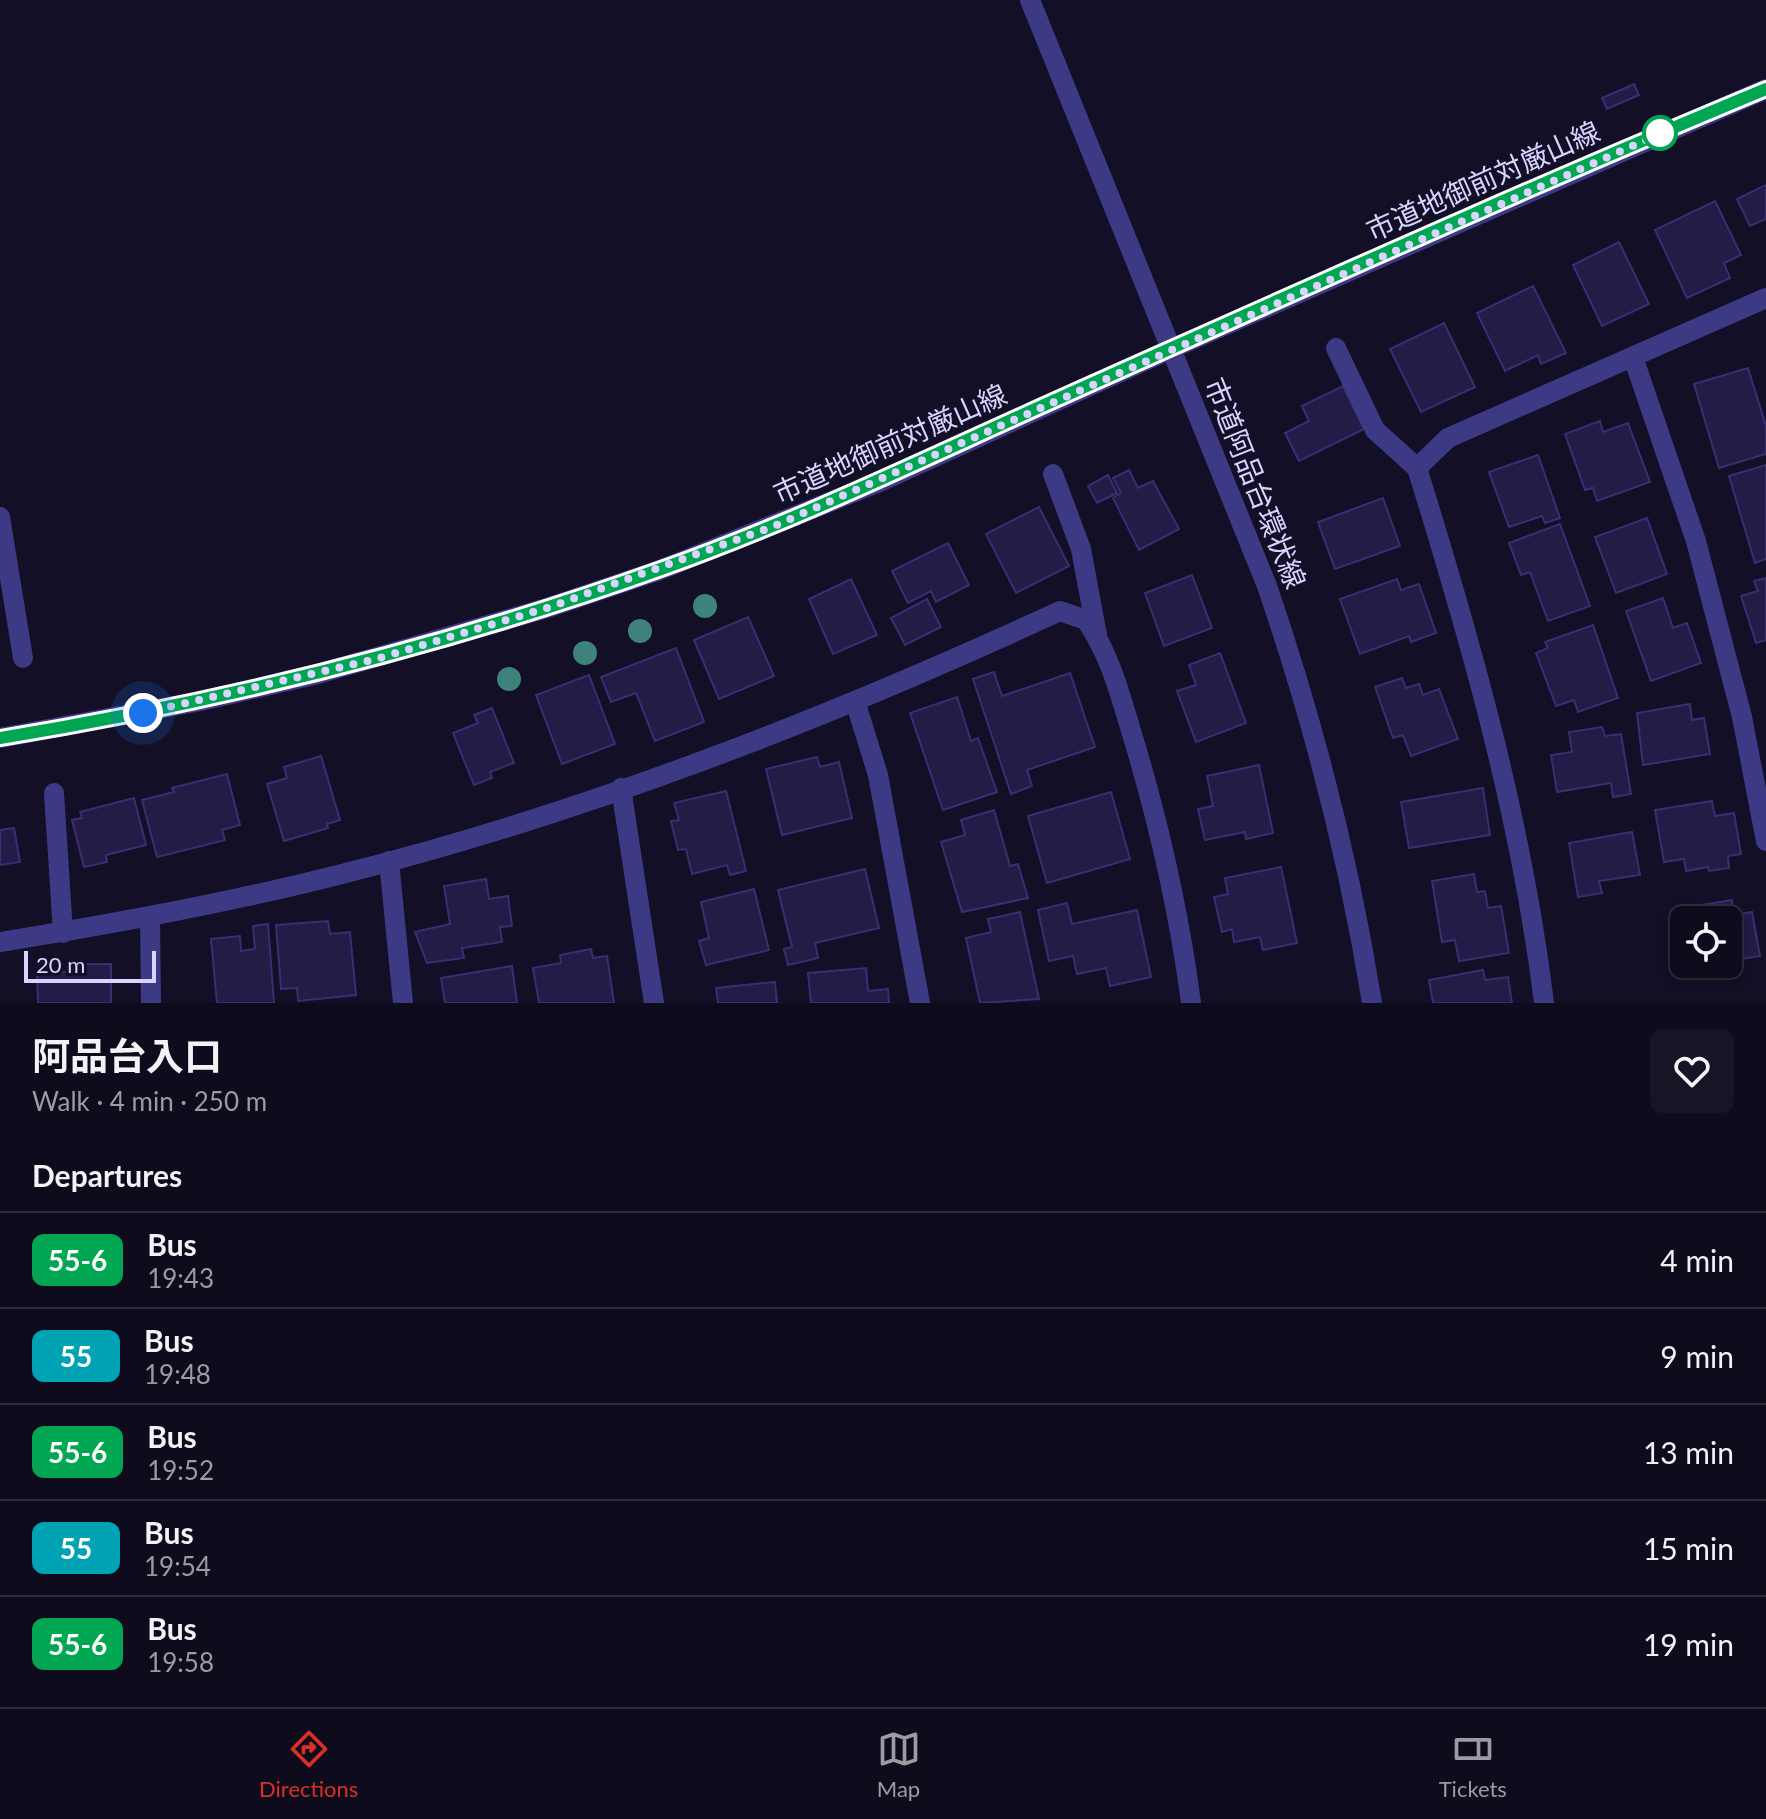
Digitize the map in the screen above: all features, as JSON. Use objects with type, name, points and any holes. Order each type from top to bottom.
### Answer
[{"type":"street","name":"市道阿品台環状線","points":[[1030,0],[1267,586],[1296,669],[1342,837],[1372,1003]]},
{"type":"street","name":"市道地御前対厳山線","points":[[0,738],[274,685],[547,608],[800,516],[1171,349],[1766,89]]},
{"type":"street","points":[[1417,468],[1448,438],[1766,298]]},
{"type":"street","points":[[1336,348],[1375,430],[1417,468],[1463,615],[1536,939],[1544,1003]]},
{"type":"street","points":[[1633,357],[1700,556],[1742,717],[1766,841]]},
{"type":"street","points":[[1053,474],[1081,549],[1097,635]]},
{"type":"street","points":[[0,517],[23,658]]},
{"type":"street","points":[[0,942],[150,917],[389,861],[621,788],[855,701],[1060,611],[1086,620],[1110,661],[1158,817],[1181,928],[1191,1003]]},
{"type":"street","points":[[855,701],[878,775],[920,1003]]},
{"type":"street","points":[[621,788],[654,1003]]},
{"type":"street","points":[[54,793],[63,933]]},
{"type":"street","points":[[389,861],[403,1003]]},
{"type":"street","points":[[150,917],[151,1003]]},
{"type":"building","points":[[1634,84],[1639,95],[1607,109],[1602,98]]},
{"type":"building","points":[[1766,185],[1766,219],[1750,226],[1737,199]]},
{"type":"building","points":[[1715,201],[1741,255],[1724,263],[1730,278],[1687,298],[1655,230]]},
{"type":"building","points":[[1619,242],[1649,304],[1602,326],[1573,265]]},
{"type":"building","points":[[1533,286],[1566,353],[1541,364],[1538,355],[1505,371],[1477,313]]},
{"type":"building","points":[[1444,323],[1475,387],[1421,412],[1390,349]]},
{"type":"building","points":[[1748,368],[1766,426],[1766,454],[1719,468],[1694,384]]},
{"type":"building","points":[[1343,386],[1364,429],[1299,461],[1285,433],[1309,421],[1302,406]]},
{"type":"building","points":[[1600,421],[1603,432],[1628,423],[1650,482],[1597,501],[1593,488],[1585,490],[1565,434]]},
{"type":"building","points":[[1538,455],[1560,518],[1545,523],[1542,516],[1509,527],[1489,472]]},
{"type":"building","points":[[1766,465],[1766,559],[1755,563],[1729,476]]},
{"type":"building","points":[[1129,470],[1138,488],[1153,481],[1179,529],[1139,550],[1113,498],[1121,493],[1113,478]]},
{"type":"building","points":[[1108,475],[1117,493],[1097,503],[1088,486]]},
{"type":"building","points":[[1383,498],[1400,546],[1335,569],[1318,522]]},
{"type":"building","points":[[1039,507],[1069,566],[1016,593],[986,534]]},
{"type":"building","points":[[1647,518],[1667,574],[1616,593],[1595,537]]},
{"type":"building","points":[[1560,524],[1590,606],[1548,621],[1530,572],[1521,575],[1509,543]]},
{"type":"building","points":[[948,543],[969,585],[936,602],[931,591],[908,603],[892,571]]},
{"type":"building","points":[[1192,575],[1212,628],[1164,646],[1145,593]]},
{"type":"building","points":[[1766,578],[1766,640],[1756,643],[1741,596],[1758,591],[1754,581]]},
{"type":"building","points":[[851,579],[877,635],[833,654],[809,599]]},
{"type":"building","points":[[1397,579],[1401,590],[1419,584],[1436,633],[1411,642],[1409,636],[1360,654],[1340,599]]},
{"type":"building","points":[[1663,598],[1673,628],[1687,623],[1701,663],[1651,681],[1626,611]]},
{"type":"building","points":[[927,599],[941,627],[905,645],[891,618]]},
{"type":"building","points":[[748,617],[774,676],[719,699],[694,640]]},
{"type":"building","points":[[1593,625],[1618,698],[1578,712],[1574,700],[1556,706],[1536,653],[1548,648],[1545,642]]},
{"type":"building","points":[[676,648],[704,722],[655,741],[636,693],[611,702],[601,677]]},
{"type":"building","points":[[1220,653],[1246,723],[1196,742],[1177,691],[1196,685],[1189,665]]},
{"type":"building","points":[[994,672],[1002,696],[1070,673],[1095,747],[1027,770],[1032,786],[1011,794],[973,679]]},
{"type":"building","points":[[589,675],[615,744],[562,764],[536,695]]},
{"type":"building","points":[[1402,678],[1406,688],[1419,684],[1423,695],[1439,689],[1458,739],[1411,756],[1403,735],[1393,738],[1375,687]]},
{"type":"building","points":[[957,697],[971,741],[978,738],[997,792],[943,810],[910,713]]},
{"type":"building","points":[[1690,704],[1692,720],[1704,718],[1710,754],[1643,765],[1637,713]]},
{"type":"building","points":[[492,708],[514,763],[490,772],[492,778],[474,785],[453,733],[478,723],[474,715]]},
{"type":"building","points":[[1602,727],[1605,736],[1621,734],[1631,794],[1613,797],[1611,783],[1557,792],[1551,755],[1572,752],[1569,732]]},
{"type":"building","points":[[321,756],[340,820],[327,824],[328,828],[284,841],[267,784],[287,778],[284,767]]},
{"type":"building","points":[[817,757],[820,767],[839,762],[852,818],[782,835],[766,769]]},
{"type":"building","points":[[1259,765],[1273,833],[1246,839],[1245,832],[1205,840],[1198,809],[1213,806],[1207,776]]},
{"type":"building","points":[[227,774],[240,825],[222,830],[225,840],[157,857],[142,800],[174,792],[172,788]]},
{"type":"building","points":[[1483,788],[1490,835],[1409,848],[1401,802]]},
{"type":"building","points":[[726,791],[746,871],[730,875],[727,865],[692,874],[686,849],[678,850],[671,821],[679,820],[674,803]]},
{"type":"building","points":[[1111,792],[1130,859],[1047,883],[1028,816]]},
{"type":"building","points":[[134,798],[146,845],[106,855],[107,862],[84,867],[72,820],[82,818],[80,812]]},
{"type":"building","points":[[1712,801],[1715,816],[1734,813],[1741,854],[1728,856],[1729,868],[1709,871],[1708,867],[1686,871],[1684,859],[1664,862],[1655,810]]},
{"type":"building","points":[[994,810],[1010,866],[1018,864],[1028,898],[962,912],[941,842],[965,835],[961,820]]},
{"type":"building","points":[[14,828],[20,862],[0,865],[0,830]]},
{"type":"building","points":[[1632,832],[1640,875],[1599,881],[1602,893],[1578,897],[1569,843]]},
{"type":"building","points":[[1281,867],[1297,943],[1263,950],[1260,937],[1234,942],[1232,929],[1222,932],[1214,897],[1228,894],[1225,878]]},
{"type":"building","points":[[865,869],[879,928],[815,943],[818,958],[788,965],[784,949],[792,947],[778,890]]},
{"type":"building","points":[[1474,874],[1477,892],[1485,891],[1488,908],[1501,906],[1509,953],[1459,961],[1455,940],[1442,942],[1432,881]]},
{"type":"building","points":[[486,879],[489,899],[508,896],[512,926],[500,927],[502,942],[462,948],[464,958],[427,963],[415,932],[450,924],[444,886]]},
{"type":"building","points":[[754,889],[769,950],[706,965],[699,941],[709,938],[701,902]]},
{"type":"building","points":[[1732,900],[1733,906],[1695,906]]},
{"type":"building","points":[[1067,903],[1072,924],[1137,910],[1151,977],[1110,986],[1106,968],[1077,974],[1073,956],[1049,961],[1038,910]]},
{"type":"building","points":[[1020,912],[1039,999],[980,1003],[966,938],[991,932],[988,919]]},
{"type":"building","points":[[1752,912],[1760,956],[1742,959],[1742,914]]},
{"type":"building","points":[[328,921],[330,934],[350,932],[356,995],[298,1001],[297,988],[281,989],[276,925]]},
{"type":"building","points":[[268,924],[274,1003],[217,1003],[211,939],[240,936],[241,951],[255,949],[253,926]]},
{"type":"building","points":[[591,949],[593,958],[607,956],[614,1003],[539,1003],[533,968],[561,963],[560,955]]},
{"type":"building","points":[[82,964],[111,964],[111,1003],[38,1003],[37,972],[82,972]]},
{"type":"building","points":[[512,966],[517,1003],[445,1003],[441,978]]},
{"type":"building","points":[[866,968],[868,991],[888,989],[889,1003],[811,1003],[808,973]]},
{"type":"building","points":[[1483,970],[1485,980],[1508,977],[1512,1003],[1433,1003],[1429,980]]},
{"type":"building","points":[[775,982],[777,1003],[718,1003],[716,988]]},
{"type":"bus line","name":"55-6","points":[[0,738],[201,701],[318,674],[547,608],[660,570],[882,481],[1195,338],[1766,89]]},
{"type":"route","points":[[143,713],[376,659],[547,608],[660,570],[772,527],[936,457],[1070,394],[1664,132],[1660,133]]}]
